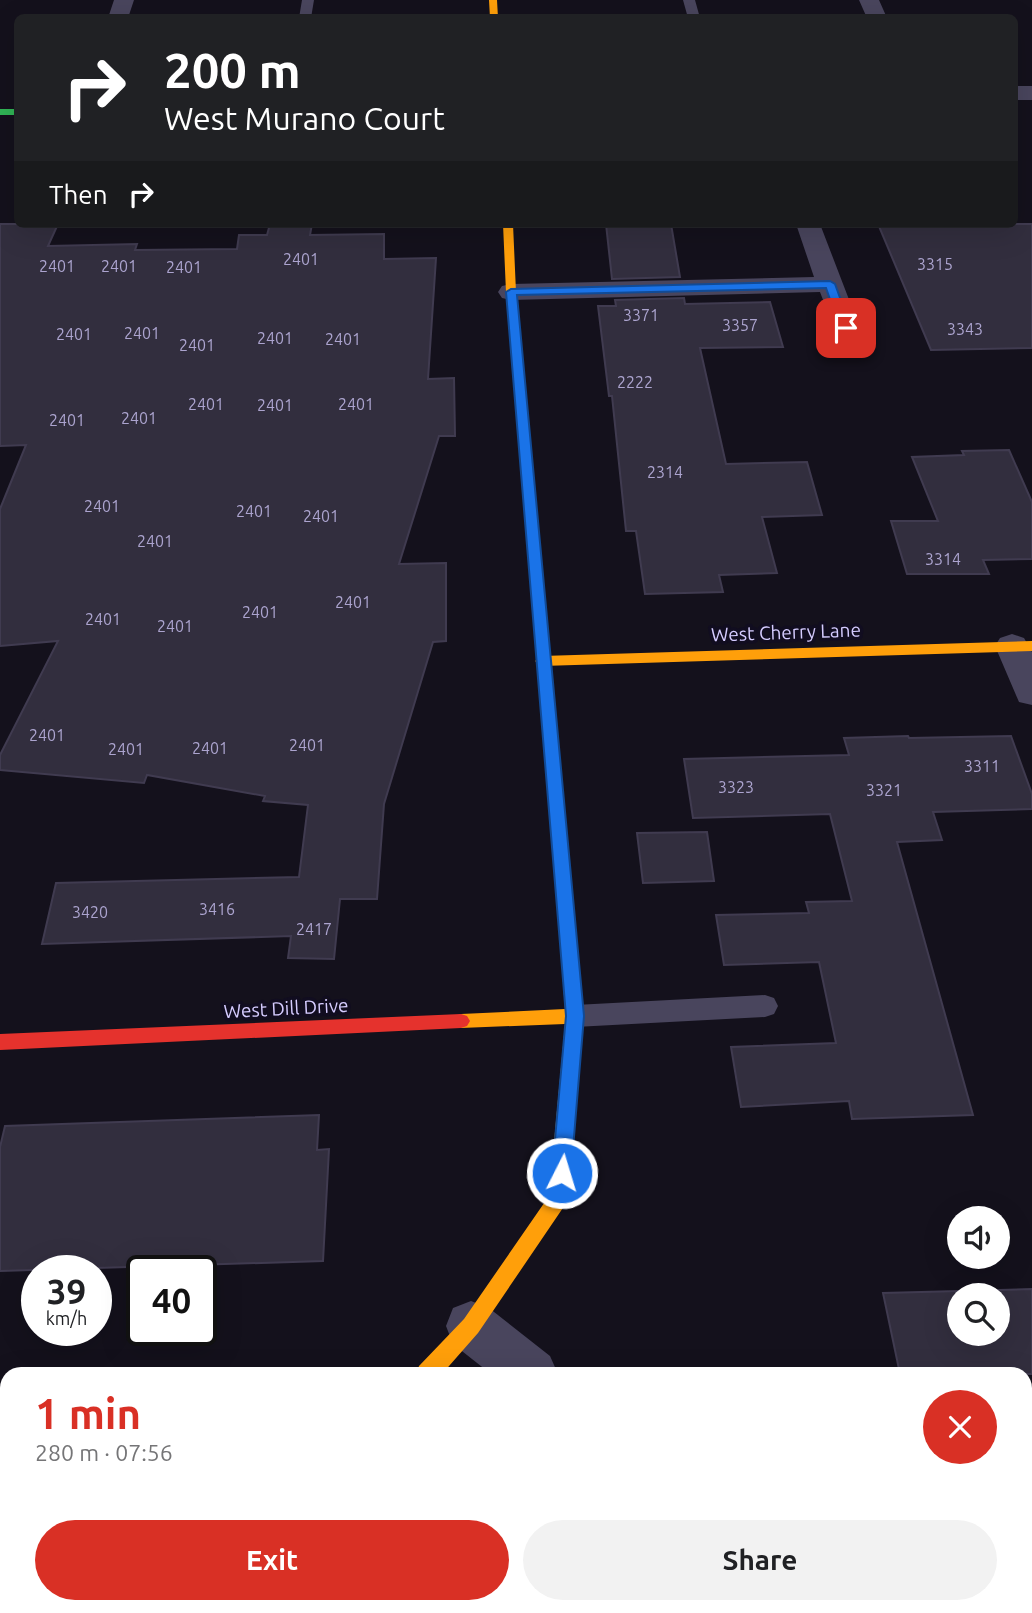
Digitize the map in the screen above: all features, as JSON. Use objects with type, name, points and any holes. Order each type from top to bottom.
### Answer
[{"type":"street","points":[[433,1367],[471,1326],[559,1199],[575,1016],[542,660],[528,461],[511,292],[508,228]]},
{"type":"street","points":[[809,228],[854,349]]},
{"type":"street","points":[[511,292],[830,284]]},
{"type":"street","points":[[1022,646],[1032,694]]},
{"type":"street","name":"West Cherry Lane","points":[[542,660],[1022,646]]},
{"type":"street","name":"West Dill Drive","points":[[0,1041],[575,1016]]},
{"type":"street","points":[[471,1326],[523,1367]]},
{"type":"lane","points":[[575,1016],[765,1006]]},
{"type":"building","points":[[0,224],[14,224],[14,228],[56,228],[48,246],[137,244],[135,250],[237,249],[239,235],[267,235],[269,228],[311,228],[310,235],[384,234],[384,259],[436,258],[428,379],[454,378],[455,436],[439,436],[399,564],[446,563],[446,641],[433,642],[384,804],[377,899],[340,899],[334,959],[288,958],[291,936],[42,944],[56,883],[299,877],[308,805],[263,801],[265,796],[147,775],[144,783],[0,770],[0,755],[58,641],[0,646],[0,509],[26,445],[0,446]]},
{"type":"building","points":[[1018,224],[1032,224],[1032,348],[931,350],[880,228],[1018,228]]},
{"type":"building","points":[[606,228],[672,228],[680,277],[612,279]]},
{"type":"building","points":[[684,298],[685,304],[770,302],[783,347],[700,348],[726,464],[807,462],[822,515],[762,517],[777,573],[719,575],[723,592],[645,594],[636,531],[626,531],[612,396],[609,396],[598,306],[616,306],[615,300]]},
{"type":"building","points":[[1009,450],[1032,502],[1032,559],[983,560],[989,574],[907,574],[891,521],[938,521],[912,457],[964,455],[962,451]]},
{"type":"building","points":[[1011,736],[1032,794],[1032,809],[933,812],[942,840],[897,842],[973,1115],[852,1119],[849,1101],[741,1107],[731,1047],[836,1043],[819,962],[724,965],[716,915],[809,913],[806,902],[852,901],[830,814],[693,818],[684,759],[849,755],[844,738]]},
{"type":"building","points":[[707,832],[714,881],[643,883],[637,833]]},
{"type":"building","points":[[319,1115],[317,1150],[329,1149],[323,1261],[217,1264],[217,1255],[126,1255],[126,1267],[112,1268],[112,1255],[21,1255],[21,1270],[0,1271],[0,1147],[5,1126]]},
{"type":"building","points":[[1032,1289],[1032,1367],[899,1367],[883,1293],[947,1291],[947,1346],[1010,1346],[1010,1290]]},
{"type":"traffic: fast","points":[[0,112],[14,112]]},
{"type":"traffic: fast","points":[[530,507],[567,930]]},
{"type":"traffic: slow","points":[[493,0],[494,14]]},
{"type":"traffic: slow","points":[[508,228],[511,292],[530,507]]},
{"type":"traffic: slow","points":[[542,661],[1032,646]]},
{"type":"traffic: slow","points":[[433,1367],[471,1326],[559,1199],[575,1016],[567,930]]},
{"type":"traffic: slow","points":[[461,1021],[575,1016]]},
{"type":"traffic: jam","points":[[0,1042],[461,1021]]},
{"type":"route","points":[[562,1173],[575,1016],[511,292],[830,284],[846,328]]}]
